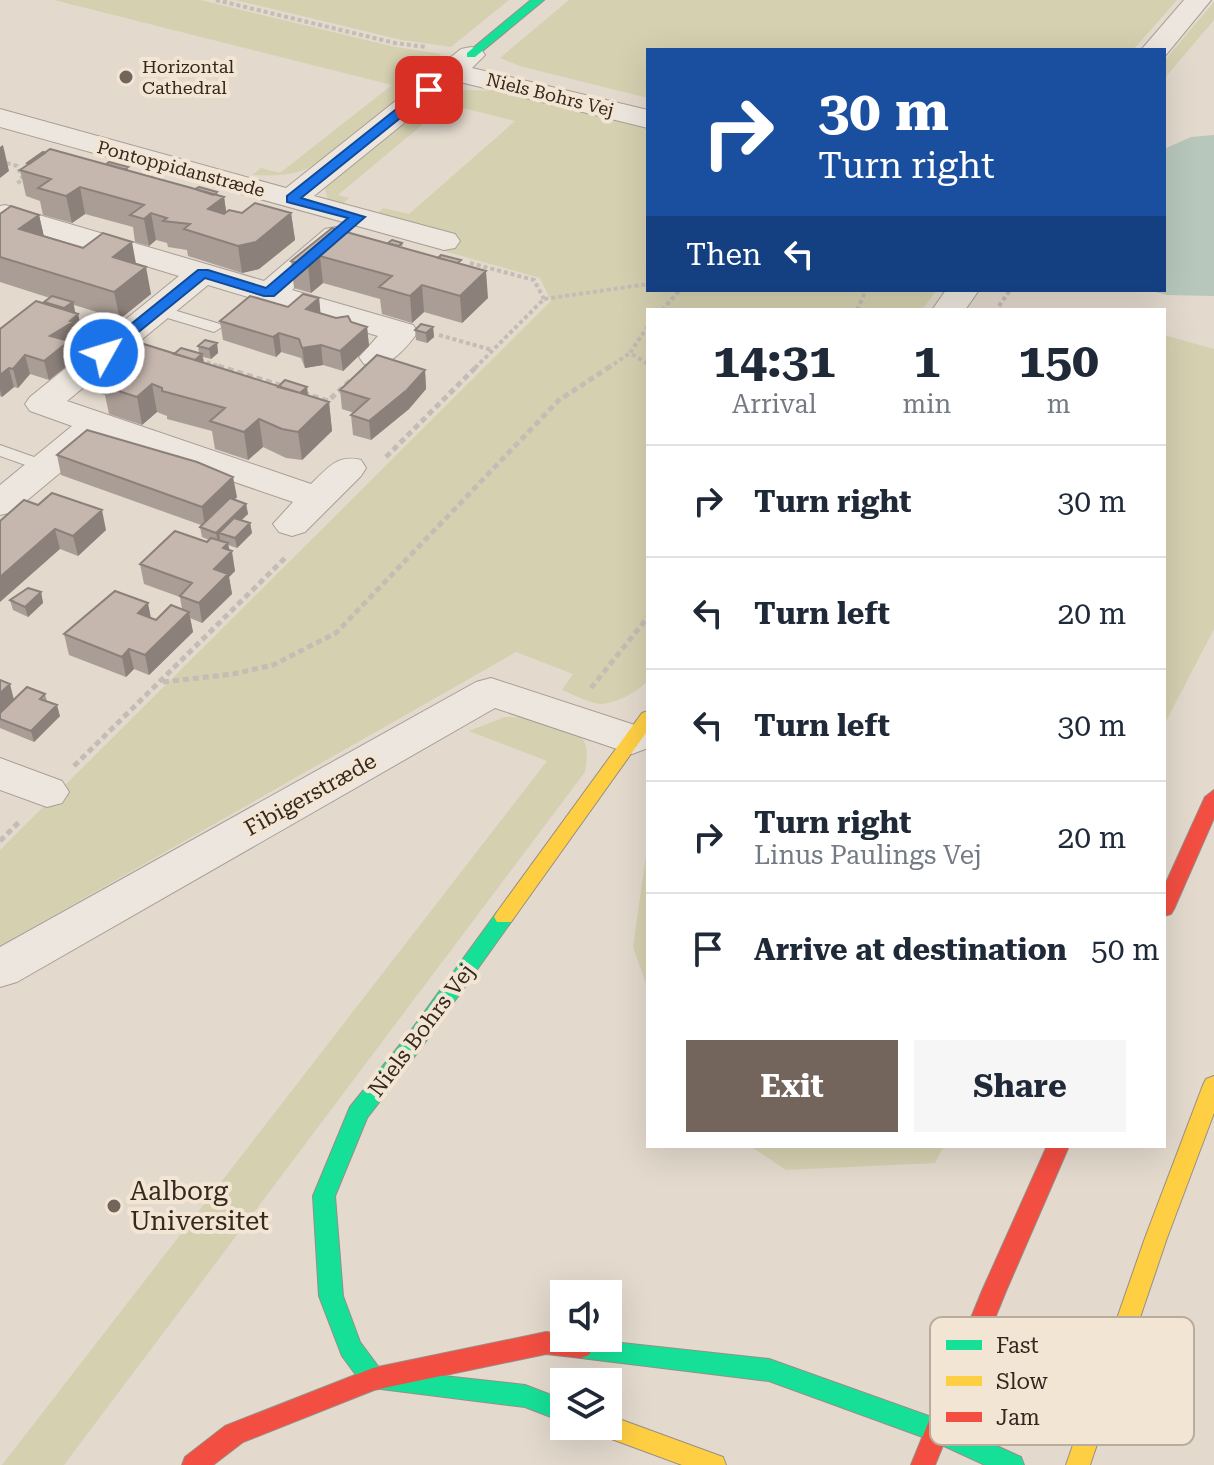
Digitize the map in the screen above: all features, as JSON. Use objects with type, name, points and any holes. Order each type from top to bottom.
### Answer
[{"type":"street","points":[[291,199],[538,0]]},
{"type":"street","points":[[1157,48],[1198,0]]},
{"type":"street","name":"Niels Bohrs Vej","points":[[461,63],[646,118]]},
{"type":"street","name":"Pontoppidanstræde","points":[[1,120],[444,241]]},
{"type":"street","points":[[8,201],[203,273],[401,332],[376,357]]},
{"type":"street","points":[[269,293],[358,217]]},
{"type":"street","points":[[203,273],[42,404],[317,498]]},
{"type":"street","points":[[0,504],[96,424]]},
{"type":"street","points":[[292,524],[348,468]]},
{"type":"street","name":"Fibigerstræde","points":[[0,969],[491,692],[567,717],[640,728]]},
{"type":"street","name":"Niels Bohrs Vej","points":[[373,1379],[350,1348],[331,1296],[324,1196],[358,1113],[414,1042],[640,728]]},
{"type":"street","points":[[0,773],[47,792]]},
{"type":"street","points":[[1166,905],[1214,797]]},
{"type":"street","points":[[1129,1317],[1214,1085]]},
{"type":"street","points":[[983,1317],[1057,1148]]},
{"type":"street","points":[[194,1465],[234,1434],[373,1379],[546,1343],[769,1370],[930,1428]]},
{"type":"street","points":[[373,1379],[525,1396],[550,1406]]},
{"type":"street","points":[[622,1431],[714,1465]]},
{"type":"street","points":[[923,1465],[931,1445]]},
{"type":"street","points":[[968,1445],[1004,1461]]},
{"type":"street","points":[[1078,1465],[1085,1445]]},
{"type":"lane","points":[[157,310],[214,327]]},
{"type":"lane","points":[[0,450],[45,467]]},
{"type":"path","points":[[0,161],[17,166],[23,179],[8,201]]},
{"type":"path","points":[[544,299],[646,284]]},
{"type":"path","points":[[664,308],[678,292]]},
{"type":"path","points":[[401,332],[420,329],[492,350]]},
{"type":"path","points":[[160,682],[250,673],[305,654],[336,633],[559,400],[630,353],[646,329]]},
{"type":"path","points":[[630,353],[646,363]]},
{"type":"path","points":[[197,359],[328,401],[376,357]]},
{"type":"path","points":[[567,717],[646,619]]},
{"type":"shaded area","points":[[54,0],[200,0],[395,47],[442,54],[429,63],[426,76],[365,128],[315,165],[295,173],[252,175],[261,168],[280,173],[392,85]]},
{"type":"shaded area","points":[[235,0],[509,0],[451,47],[402,40]]},
{"type":"shaded area","points":[[569,0],[1177,0],[1135,48],[646,48],[646,98],[520,66],[500,58]]},
{"type":"shaded area","points":[[1214,2],[1214,20],[1166,77],[1166,59]]},
{"type":"shaded area","points":[[464,90],[496,91],[646,128],[646,292],[936,292],[924,308],[646,308],[646,682],[639,688],[613,702],[591,702],[562,690],[573,674],[516,652],[0,946],[0,850],[551,301],[540,278],[444,251],[458,237],[377,214],[383,208],[409,214],[515,121],[447,104],[338,195],[349,198],[343,204],[328,200],[325,188],[432,100]]},
{"type":"shaded area","points":[[1214,135],[1214,296],[1156,292],[1166,292],[1166,148],[1191,137]]},
{"type":"shaded area","points":[[1166,336],[1214,349],[1214,629],[1166,721]]},
{"type":"shaded area","points":[[505,717],[551,721],[573,729],[586,746],[585,772],[64,1465],[2,1465],[547,761],[469,731]]},
{"type":"shaded area","points":[[646,855],[646,984],[633,947]]},
{"type":"shaded area","points":[[753,1148],[943,1148],[935,1163],[786,1170]]},
{"type":"building","points":[[50,149],[224,197],[208,209],[224,214],[229,210],[242,213],[255,203],[291,213],[256,242],[238,246],[184,229],[190,224],[163,221],[167,218],[151,213],[144,219],[130,215],[144,205],[80,187],[66,196],[38,188],[51,179],[20,170]]},
{"type":"building","points":[[106,164],[128,167],[124,169]]},
{"type":"building","points":[[199,187],[217,192],[213,195],[195,189]]},
{"type":"building","points":[[11,206],[39,215],[19,229],[83,248],[103,233],[132,242],[113,257],[146,267],[114,292],[0,257],[0,214]]},
{"type":"building","points":[[332,228],[486,271],[460,296],[422,285],[410,296],[379,287],[392,276],[320,256],[308,266],[291,261]]},
{"type":"building","points":[[392,240],[402,243],[399,246],[388,243]]},
{"type":"building","points":[[441,255],[461,260],[458,263],[438,258]]},
{"type":"building","points":[[303,294],[319,298],[306,309],[336,318],[348,316],[351,322],[367,327],[340,351],[321,345],[302,348],[299,339],[279,333],[273,337],[220,321],[250,296],[288,307]]},
{"type":"building","points":[[52,296],[73,302],[64,308],[44,302]]},
{"type":"building","points":[[36,301],[78,314],[70,321],[73,322],[50,336],[69,341],[44,361],[25,355],[13,369],[9,368],[0,375],[0,329]]},
{"type":"building","points":[[421,324],[433,327],[426,333],[415,330]]},
{"type":"building","points":[[115,335],[329,402],[298,432],[259,419],[244,432],[210,421],[225,408],[162,391],[162,388],[152,384],[137,397],[103,386],[119,374],[82,362]]},
{"type":"building","points":[[205,340],[217,343],[209,349],[198,346]]},
{"type":"building","points":[[181,348],[202,354],[195,360],[174,354]]},
{"type":"building","points":[[377,355],[425,370],[407,390],[369,421],[351,415],[369,399],[340,390]]},
{"type":"building","points":[[285,380],[307,387],[300,393],[278,387]]},
{"type":"building","points":[[87,430],[197,462],[233,477],[202,507],[57,455]]},
{"type":"building","points":[[52,493],[102,510],[73,536],[55,529],[0,577],[0,521],[24,500],[38,505]]},
{"type":"building","points":[[230,498],[246,504],[216,533],[200,527]]},
{"type":"building","points":[[234,518],[250,523],[235,538],[219,533]]},
{"type":"building","points":[[175,531],[207,542],[211,538],[228,543],[223,548],[232,551],[214,569],[228,574],[199,603],[180,596],[192,583],[140,564]]},
{"type":"building","points":[[28,588],[41,592],[25,607],[10,600]]},
{"type":"building","points":[[115,591],[148,603],[138,613],[156,620],[171,605],[189,612],[145,655],[129,649],[122,657],[64,634]]},
{"type":"building","points":[[0,680],[10,684],[0,693]]},
{"type":"building","points":[[27,687],[45,694],[40,699],[57,705],[31,731],[0,719],[0,713]]},
{"type":"traffic: fast","points":[[471,55],[538,0]]},
{"type":"traffic: fast","points":[[504,917],[414,1042],[358,1113],[324,1196],[331,1296],[350,1348],[373,1379],[525,1396],[550,1406]]},
{"type":"traffic: fast","points":[[622,1352],[769,1370],[930,1428]]},
{"type":"traffic: fast","points":[[968,1445],[1012,1465]]},
{"type":"traffic: slow","points":[[504,917],[646,720]]},
{"type":"traffic: slow","points":[[1129,1317],[1214,1085]]},
{"type":"traffic: slow","points":[[622,1431],[714,1465]]},
{"type":"traffic: slow","points":[[1078,1465],[1085,1445]]},
{"type":"traffic: jam","points":[[1166,905],[1214,797]]},
{"type":"traffic: jam","points":[[983,1317],[1057,1148]]},
{"type":"traffic: jam","points":[[194,1465],[234,1434],[373,1379],[550,1343]]},
{"type":"traffic: jam","points":[[923,1465],[931,1445]]},
{"type":"place","name":"Horizontal Cathedral","points":[[126,77]]},
{"type":"place","name":"Aalborg Universitet","points":[[114,1206]]},
{"type":"route","points":[[104,353],[203,273],[269,293],[358,217],[291,199],[429,90]]}]
